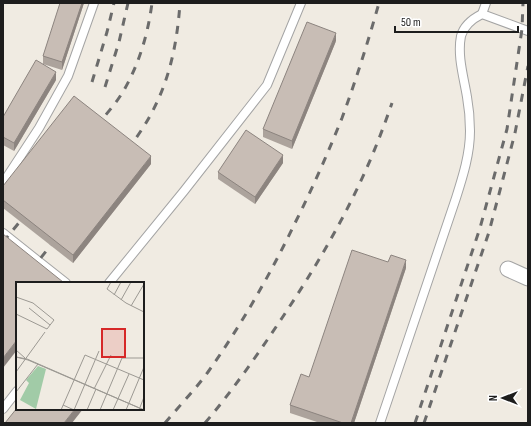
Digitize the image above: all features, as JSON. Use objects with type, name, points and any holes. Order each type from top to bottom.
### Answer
[{"type":"street","points":[[508,269],[528,278]]},
{"type":"lane","points":[[3,184],[39,128],[68,76],[94,3]]},
{"type":"lane","points":[[110,282],[184,191],[267,85],[301,3]]},
{"type":"lane","points":[[482,14],[486,3]]},
{"type":"lane","points":[[380,423],[456,198],[464,173],[470,145],[468,99],[461,62],[460,48],[462,35],[467,25],[473,18],[482,14],[528,31]]},
{"type":"lane","points":[[3,233],[65,282]]},
{"type":"lane","points":[[3,409],[16,392]]},
{"type":"building","points":[[60,3],[82,3],[62,62],[43,56]]},
{"type":"building","points":[[307,22],[336,33],[292,141],[263,129]]},
{"type":"building","points":[[36,60],[56,72],[14,143],[3,137],[3,117]]},
{"type":"building","points":[[74,96],[151,156],[73,255],[3,200],[3,186]]},
{"type":"building","points":[[246,130],[283,155],[255,197],[218,172]]},
{"type":"building","points":[[3,234],[63,282],[16,282],[16,341],[3,358]]},
{"type":"building","points":[[352,250],[388,262],[391,255],[406,260],[351,423],[343,423],[290,405],[301,374],[309,377]]},
{"type":"building","points":[[16,409],[74,410],[64,423],[5,423]]},
{"type":"railway","points":[[92,82],[114,3]]},
{"type":"railway","points":[[105,87],[119,42],[128,3]]},
{"type":"railway","points":[[96,127],[121,95],[134,70],[148,26],[152,3]]},
{"type":"railway","points":[[127,150],[150,116],[166,81],[175,44],[180,3]]},
{"type":"railway","points":[[165,423],[203,379],[221,354],[266,279],[286,240],[326,157],[342,118],[362,61],[379,3]]},
{"type":"railway","points":[[415,423],[480,228],[507,129],[522,29],[523,3]]},
{"type":"railway","points":[[424,423],[489,232],[515,133],[528,66]]},
{"type":"railway","points":[[205,423],[264,345],[322,254],[341,221],[363,177],[392,103]]},
{"type":"railway","points":[[3,242],[27,213]]},
{"type":"railway","points":[[22,282],[58,236]]}]
